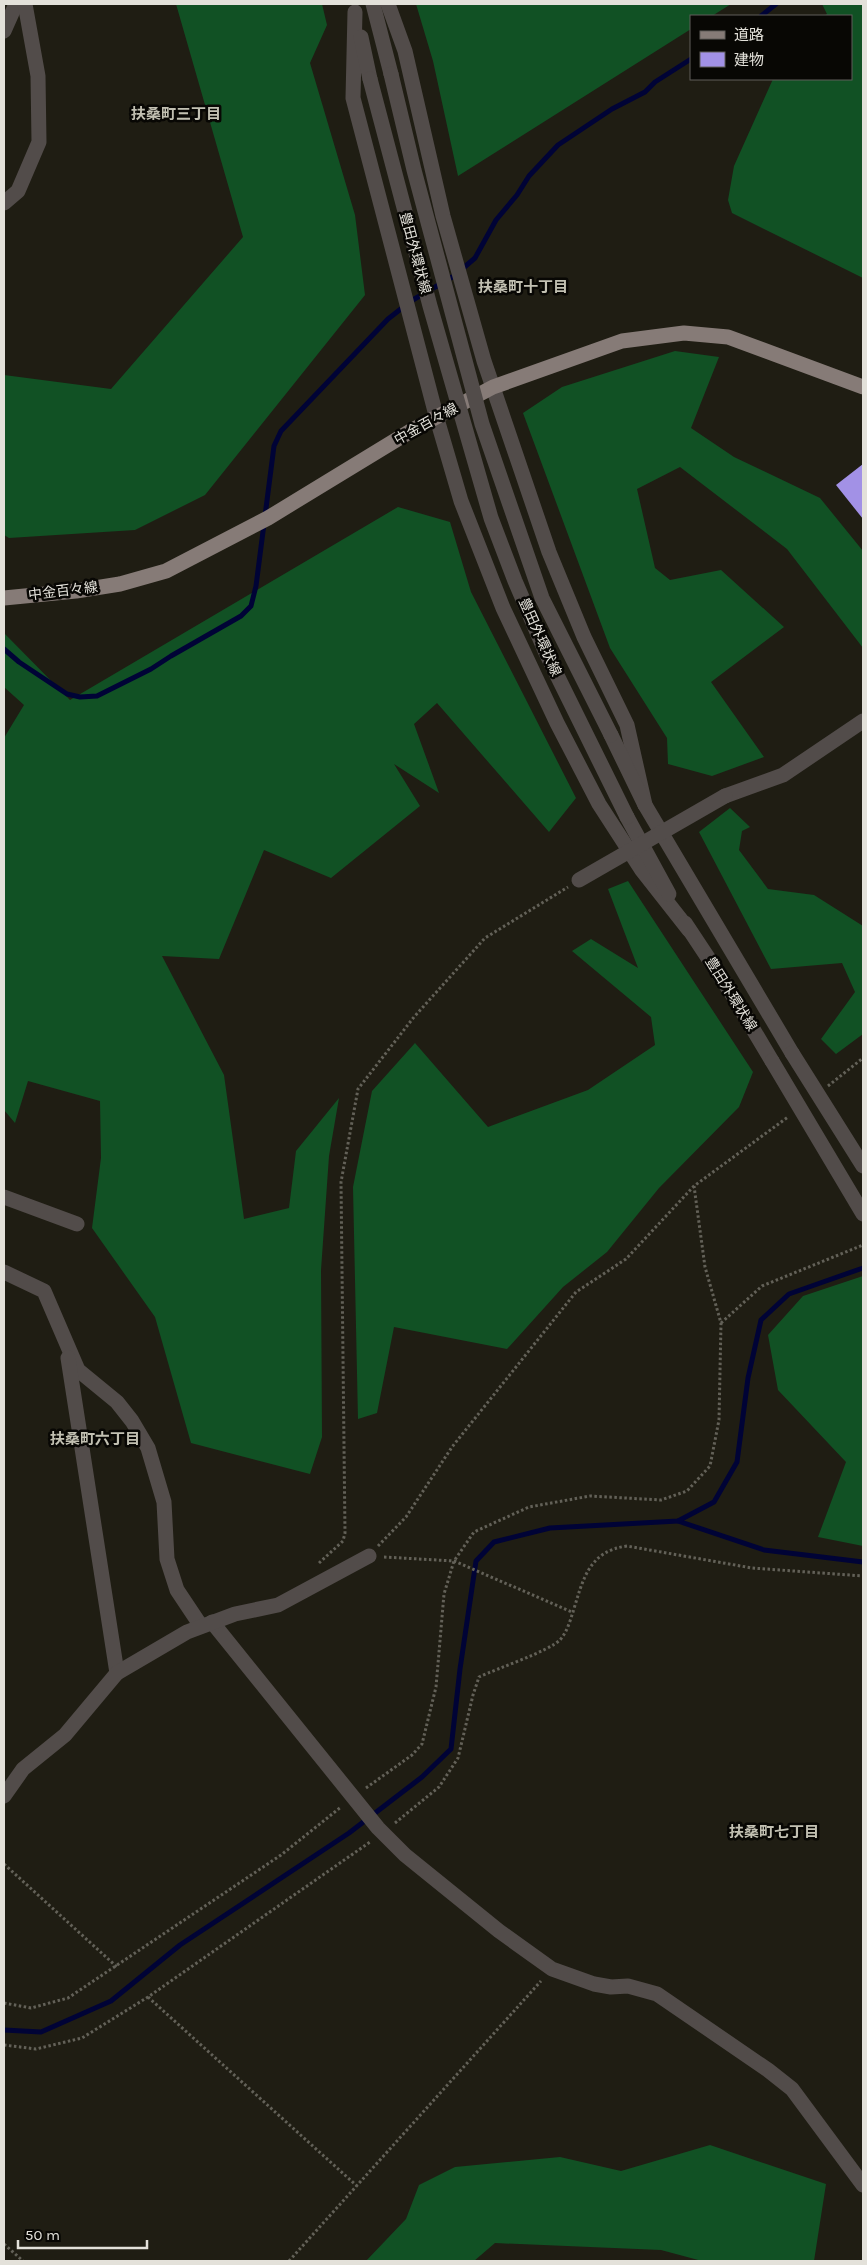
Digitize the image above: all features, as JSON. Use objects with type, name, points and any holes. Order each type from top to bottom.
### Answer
[{"type":"main road","name":"中金百々線","points":[[4,598],[76,591],[120,584],[166,571],[268,518],[414,429],[493,387],[622,341],[684,333],[728,337],[863,387]]},
{"type":"street","points":[[4,31],[16,4]]},
{"type":"street","points":[[4,203],[18,191],[39,142],[38,76],[25,4]]},
{"type":"street","name":"豊田外環状線","points":[[373,4],[414,170],[482,424],[542,598],[645,805],[792,1053],[863,1166]]},
{"type":"street","points":[[388,4],[405,51],[443,216],[484,360],[549,552],[584,637],[627,725],[645,805]]},
{"type":"street","points":[[354,8],[353,98],[437,418],[461,501],[502,608],[557,723],[599,804],[641,870],[689,930]]},
{"type":"street","name":"豊田外環状線","points":[[354,8],[370,79],[432,315],[491,518],[515,581],[546,653],[627,817],[689,930],[732,994],[863,1214]]},
{"type":"street","points":[[579,880],[725,796],[783,774],[863,721]]},
{"type":"street","points":[[4,1197],[77,1224]]},
{"type":"street","points":[[4,1272],[44,1291],[78,1370],[117,1402],[132,1421],[148,1448],[164,1502],[166,1559],[177,1590],[380,1830],[405,1855],[499,1931],[552,1969],[594,1984],[611,1987],[628,1986],[657,1994],[724,2039],[792,2089],[863,2185]]},
{"type":"street","points":[[64,1338],[117,1672]]},
{"type":"street","points":[[4,1796],[23,1769],[66,1735],[117,1672],[186,1632],[235,1614],[278,1604],[369,1556]]},
{"type":"path","points":[[313,1569],[343,1541],[345,1533],[341,1182],[358,1089],[414,1017],[485,938],[579,880]]},
{"type":"path","points":[[825,1088],[863,1058]]},
{"type":"path","points":[[369,1556],[406,1517],[452,1447],[576,1292],[626,1259],[694,1186],[794,1112]]},
{"type":"path","points":[[4,2003],[31,2008],[68,1998],[117,1967],[281,1855],[357,1801],[412,1755],[422,1744],[436,1687],[444,1594],[454,1561],[474,1532],[529,1507],[590,1496],[661,1500],[686,1491],[710,1466],[719,1420],[721,1323],[705,1267],[694,1186]]},
{"type":"path","points":[[721,1323],[762,1286],[863,1245]]},
{"type":"path","points":[[4,2045],[36,2049],[82,2038],[148,1997],[439,1787],[458,1758],[479,1677],[545,1649],[560,1639],[570,1623],[572,1612],[590,1565],[600,1555],[613,1548],[627,1546],[752,1568],[863,1576]]},
{"type":"path","points":[[369,1556],[454,1561],[572,1612]]},
{"type":"path","points":[[4,1864],[117,1967]]},
{"type":"path","points":[[289,2261],[552,1969]]},
{"type":"path","points":[[148,1997],[357,2186]]},
{"type":"path","points":[[4,2244],[22,2261]]},
{"type":"green space","points":[[176,4],[322,4],[327,25],[310,63],[355,215],[365,295],[205,495],[135,530],[9,538],[4,535],[4,375],[111,389],[243,237]]},
{"type":"green space","points":[[416,4],[731,4],[714,15],[690,15],[690,30],[458,176],[433,61]]},
{"type":"green space","points":[[822,4],[863,4],[863,278],[732,213],[728,200],[734,166],[773,80],[852,80],[852,15],[826,15],[827,14]]},
{"type":"green space","points":[[675,351],[719,357],[691,428],[734,457],[820,498],[863,551],[863,648],[787,549],[680,467],[637,489],[655,568],[670,580],[721,570],[784,627],[711,682],[764,757],[712,776],[668,764],[667,738],[610,648],[523,413],[562,387]]},
{"type":"green space","points":[[398,507],[450,522],[471,592],[576,798],[549,832],[437,703],[414,724],[439,793],[394,764],[420,806],[331,878],[264,850],[219,959],[162,956],[224,1075],[244,1219],[289,1208],[296,1151],[339,1098],[329,1156],[321,1270],[322,1437],[310,1474],[191,1443],[155,1317],[92,1228],[101,1158],[100,1101],[28,1081],[15,1123],[4,1110],[4,738],[24,705],[4,687],[4,633],[70,700]]},
{"type":"green space","points":[[730,808],[750,827],[742,831],[739,850],[768,889],[814,895],[863,926],[863,1034],[836,1054],[821,1039],[855,992],[842,963],[771,969],[699,832]]},
{"type":"green space","points":[[628,881],[753,1072],[739,1107],[659,1188],[607,1252],[563,1287],[507,1349],[394,1327],[377,1413],[358,1419],[353,1187],[372,1091],[415,1043],[488,1127],[588,1090],[655,1045],[651,1017],[572,951],[591,939],[638,968],[608,889]]},
{"type":"green space","points":[[863,1276],[863,1546],[818,1537],[846,1462],[778,1390],[768,1335],[803,1296]]},
{"type":"green space","points":[[710,2145],[826,2184],[814,2261],[702,2261],[661,2250],[495,2243],[474,2261],[366,2261],[406,2219],[419,2185],[455,2167],[560,2157],[621,2171]]},
{"type":"building","points":[[863,464],[863,519],[836,485]]},
{"type":"waterway","points":[[762,15],[776,4]]},
{"type":"waterway","points":[[4,649],[19,662],[67,694],[80,697],[97,696],[151,669],[241,616],[251,606],[256,586],[274,446],[281,431],[388,319],[411,301],[454,276],[475,258],[496,220],[517,195],[529,176],[558,145],[612,109],[645,92],[655,82],[690,60]]},
{"type":"waterway","points":[[4,2030],[41,2032],[111,2001],[180,1945],[349,1833],[422,1777],[451,1749],[460,1669],[476,1561],[494,1542],[550,1528],[678,1521],[714,1502],[737,1462],[748,1378],[761,1320],[789,1294],[863,1268]]},
{"type":"waterway","points":[[678,1521],[764,1550],[863,1562]]},
{"type":"district","name":"扶桑町三丁目","points":[[176,114]]},
{"type":"district","name":"扶桑町十丁目","points":[[523,287]]},
{"type":"district","name":"扶桑町六丁目","points":[[95,1439]]},
{"type":"district","name":"扶桑町七丁目","points":[[774,1832]]}]
